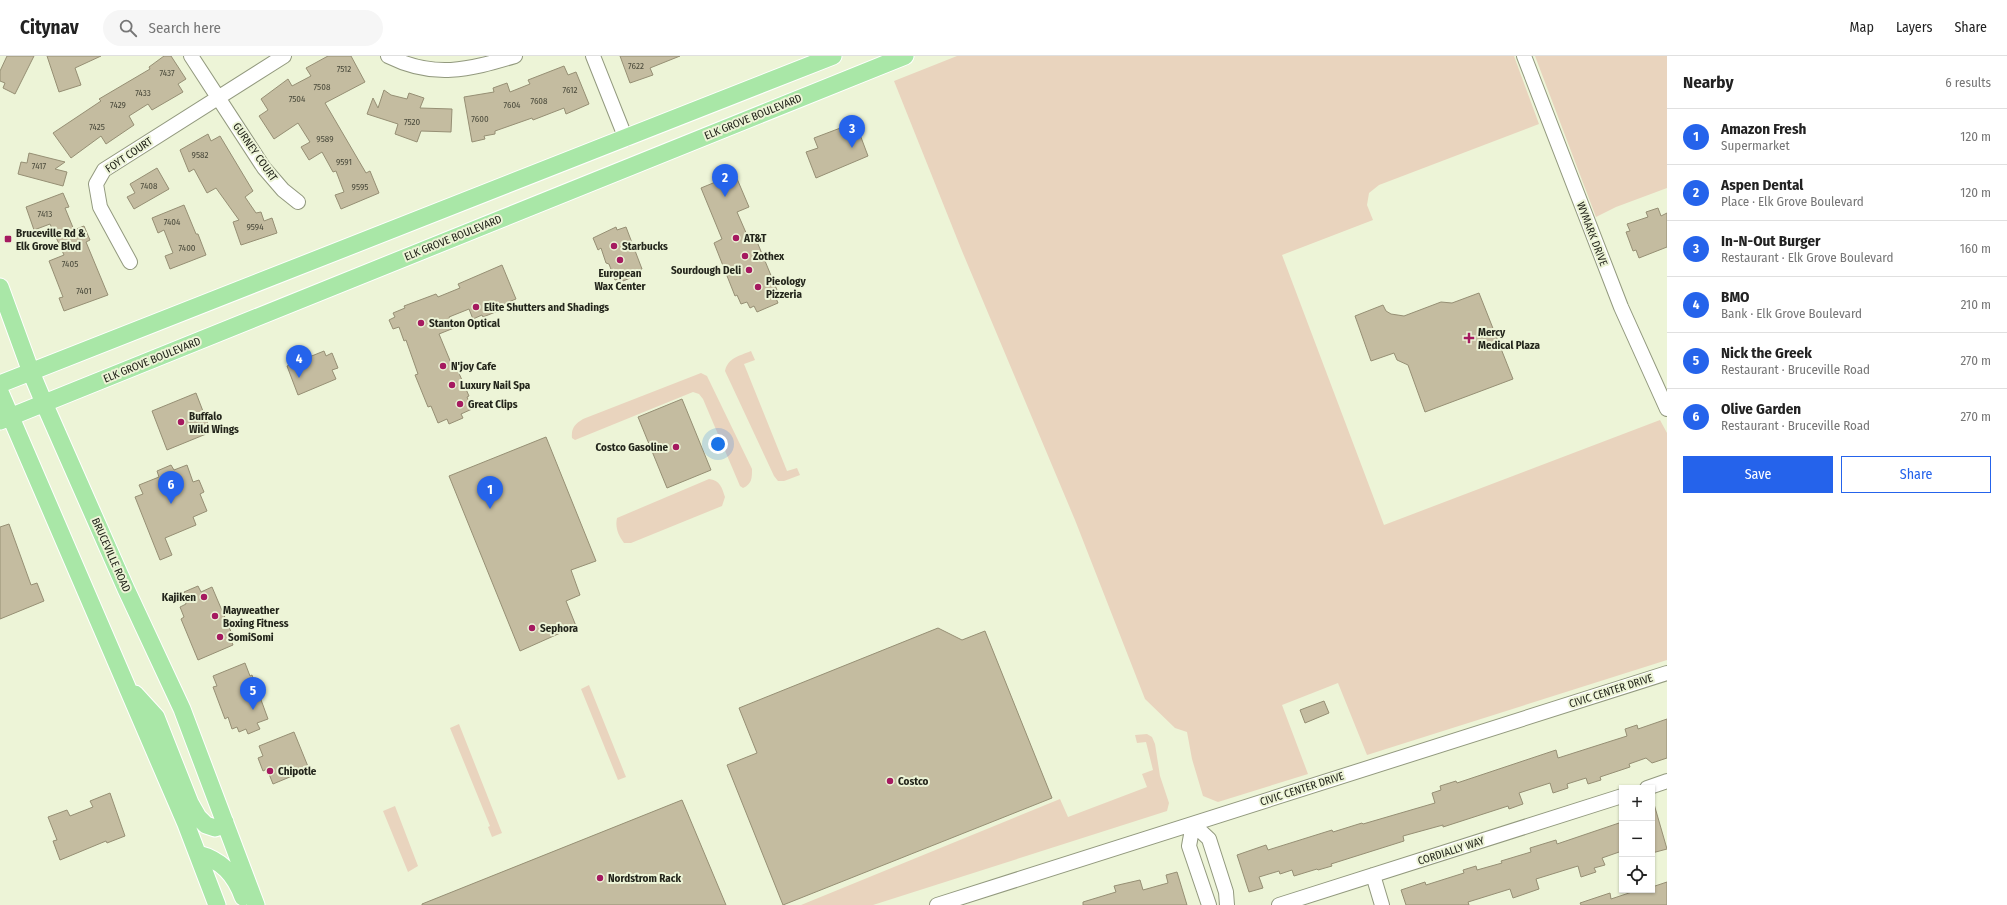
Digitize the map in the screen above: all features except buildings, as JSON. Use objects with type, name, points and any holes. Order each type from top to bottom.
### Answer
[{"type":"main road","points":[[0,384],[626,139],[833,56]]},
{"type":"main road","name":"ELK GROVE BOULEVARD","points":[[6,419],[905,56]]},
{"type":"main road","name":"BRUCEVILLE ROAD","points":[[0,287],[44,403],[126,589],[182,709],[256,905]]},
{"type":"main road","points":[[0,392],[6,419],[128,687],[198,854],[217,905]]},
{"type":"main road","points":[[128,687],[156,717],[190,803],[198,816],[206,825],[215,828],[222,826],[225,822]]},
{"type":"main road","points":[[198,854],[212,858],[224,866],[234,878],[246,905]]},
{"type":"street","name":"GURNEY COURT","points":[[190,56],[273,180],[298,202]]},
{"type":"street","name":"FOYT COURT","points":[[130,262],[100,207],[96,184],[104,170],[284,56]]},
{"type":"street","points":[[388,56],[413,66],[443,71],[473,68],[515,56]]},
{"type":"street","points":[[594,56],[626,139]]},
{"type":"street","name":"WYMARK DRIVE","points":[[1524,56],[1621,308],[1667,410]]},
{"type":"street","name":"CIVIC CENTER DRIVE","points":[[937,905],[1667,673]]},
{"type":"street","points":[[1655,785],[1667,781]]},
{"type":"street","name":"CORDIALLY WAY","points":[[1279,905],[1619,797]]},
{"type":"street","points":[[1193,824],[1189,846],[1209,905]]},
{"type":"street","points":[[1193,824],[1209,840],[1226,892],[1227,905]]},
{"type":"street","points":[[1373,875],[1382,905]]},
{"type":"shaded area","points":[[957,56],[1514,56],[1539,124],[1379,185],[1369,193],[1367,205],[1373,220],[1282,255],[1384,525],[1660,420],[1667,433],[1667,660],[1367,755],[1338,683],[1282,705],[1308,774],[1218,802],[1203,796],[1192,759],[1187,732],[1175,728],[1145,699],[1075,520],[962,251],[894,81]]},
{"type":"shaded area","points":[[1535,56],[1667,56],[1667,188],[1616,207],[1596,217]]},
{"type":"shaded area","points":[[751,351],[755,360],[744,364],[787,471],[797,468],[800,475],[784,481],[778,481],[774,476],[725,371],[731,360]]},
{"type":"shaded area","points":[[701,373],[707,376],[752,469],[751,480],[748,485],[743,488],[740,486],[703,399],[699,394],[693,392],[575,440],[572,438],[574,427],[583,419]]},
{"type":"shaded area","points":[[709,479],[716,481],[722,488],[725,497],[722,506],[631,543],[624,543],[620,537],[616,525],[617,518]]},
{"type":"shaded area","points":[[589,685],[626,777],[618,780],[581,689]]},
{"type":"shaded area","points":[[459,724],[502,833],[492,837],[488,827],[490,826],[450,728]]},
{"type":"shaded area","points":[[1147,734],[1152,737],[1155,744],[1160,776],[1169,803],[1167,811],[873,905],[801,905],[1060,799],[1068,817],[1147,787],[1142,774],[1153,770],[1146,742],[1137,743],[1135,735]]},
{"type":"shaded area","points":[[395,806],[418,866],[408,872],[383,811]]},
{"type":"place","name":"In-N-Out Burger","points":[[852,148]]},
{"type":"place","name":"Aspen Dental","points":[[725,197]]},
{"type":"place","name":"AT&T","points":[[736,238]]},
{"type":"place","name":"Bruceville Rd & Elk Grove Blvd","points":[[8,239]]},
{"type":"place","name":"Starbucks","points":[[614,246]]},
{"type":"place","name":"Zothex","points":[[745,256]]},
{"type":"place","name":"European Wax Center","points":[[620,260]]},
{"type":"place","name":"Sourdough Deli","points":[[749,270]]},
{"type":"place","name":"Pieology Pizzeria","points":[[758,287]]},
{"type":"place","name":"Elite Shutters and Shadings","points":[[476,307]]},
{"type":"place","name":"Stanton Optical","points":[[421,323]]},
{"type":"place","name":"Mercy Medical Plaza","points":[[1469,338]]},
{"type":"place","name":"N'joy Cafe","points":[[443,366]]},
{"type":"place","name":"BMO","points":[[299,378]]},
{"type":"place","name":"Luxury Nail Spa","points":[[452,385]]},
{"type":"place","name":"Great Clips","points":[[460,404]]},
{"type":"place","name":"Buffalo Wild Wings","points":[[181,422]]},
{"type":"place","name":"Costco Gasoline","points":[[676,447]]},
{"type":"place","name":"Olive Garden","points":[[171,504]]},
{"type":"place","name":"Amazon Fresh","points":[[490,509]]},
{"type":"place","name":"Kajiken","points":[[204,597]]},
{"type":"place","name":"Mayweather Boxing Fitness","points":[[215,616]]},
{"type":"place","name":"Sephora","points":[[532,628]]},
{"type":"place","name":"SomiSomi","points":[[220,637]]},
{"type":"place","name":"Nick the Greek","points":[[253,710]]},
{"type":"place","name":"Chipotle","points":[[270,771]]},
{"type":"place","name":"Costco","points":[[890,781]]},
{"type":"place","name":"Nordstrom Rack","points":[[600,878]]}]
